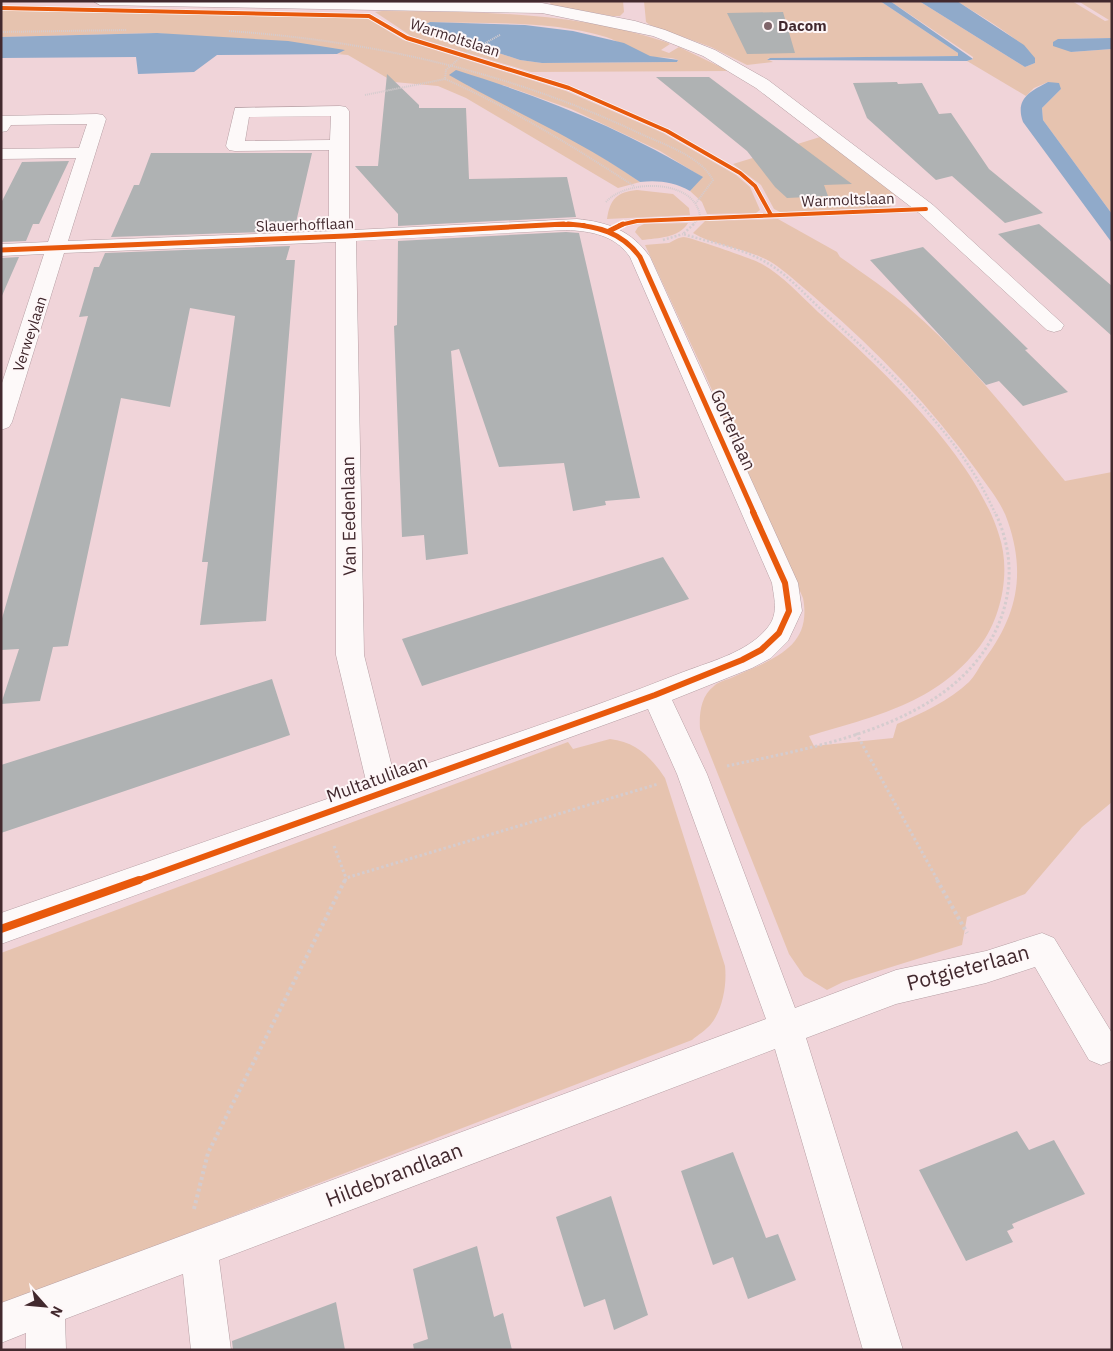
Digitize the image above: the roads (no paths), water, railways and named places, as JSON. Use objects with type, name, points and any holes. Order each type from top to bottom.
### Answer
[{"type":"street","name":"Warmoltslaan","points":[[100,1],[542,4],[634,18],[709,53],[736,67],[762,84],[926,209],[1054,325]]},
{"type":"street","name":"Van Eedenlaan","points":[[338,145],[235,146],[241,112],[340,111],[338,145],[339,222],[346,236],[350,655],[384,792]]},
{"type":"street","name":"Verweylaan","points":[[1,127],[5,120],[97,119],[1,422]]},
{"type":"street","points":[[1,154],[86,153]]},
{"type":"street","name":"Slauerhofflaan","points":[[1,250],[346,236],[566,224],[601,228]]},
{"type":"street","name":"Gorterlaan","points":[[601,228],[634,246],[640,257],[784,583],[790,611],[779,633],[761,650]]},
{"type":"street","name":"Multatulilaan","points":[[1,930],[655,695],[742,660],[761,650]]},
{"type":"street","points":[[655,695],[692,774],[786,1028],[881,1349]]},
{"type":"street","name":"Potgieterlaan","points":[[786,1028],[896,987],[986,966],[1042,949],[1101,1048]]},
{"type":"street","name":"Hildebrandlaan","points":[[1,1323],[786,1028]]},
{"type":"street","points":[[191,1252],[211,1350]]},
{"type":"street","points":[[45,1306],[46,1350]]},
{"type":"water","points":[[880,1],[890,1],[973,59],[967,61],[767,60],[770,58],[958,56],[958,53]]},
{"type":"water","points":[[919,1],[957,1],[1024,45],[1035,58],[1035,63],[1025,67]]},
{"type":"water","points":[[430,22],[525,25],[573,31],[624,43],[650,56],[678,60],[677,62],[542,63],[520,60],[435,32],[426,24]]},
{"type":"water","points":[[157,33],[288,41],[345,50],[337,54],[217,55],[194,72],[138,74],[136,57],[1,58],[1,37]]},
{"type":"water","points":[[1112,38],[1112,49],[1071,52],[1053,46],[1053,42],[1058,39]]},
{"type":"water","points":[[456,70],[552,103],[583,116],[673,159],[703,177],[690,191],[666,182],[640,182],[570,139],[449,75]]},
{"type":"water","points":[[1048,82],[1059,83],[1061,89],[1042,108],[1043,120],[1112,214],[1112,243],[1023,122],[1021,107],[1025,97]]},
{"type":"place","name":"Dacom","points":[[768,26]]}]
